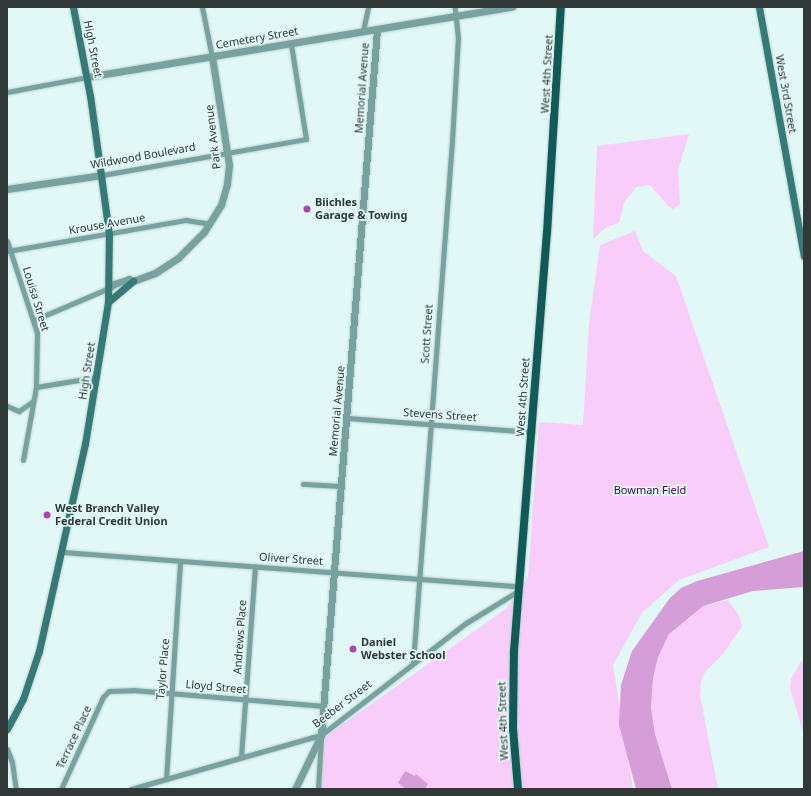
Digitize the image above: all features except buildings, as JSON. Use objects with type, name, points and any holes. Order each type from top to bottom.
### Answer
[{"type":"main road","name":"High Street","points":[[7,729],[23,699],[34,668],[62,552],[97,377],[108,302],[109,234],[102,175],[87,77],[73,7]]},
{"type":"main road","name":"West 4th Street","points":[[518,789],[512,694],[518,588],[532,432],[561,7]]},
{"type":"main road","name":"West 3rd Street","points":[[759,7],[804,256]]},
{"type":"main road","points":[[108,302],[134,281]]},
{"type":"street","name":"Park Avenue","points":[[34,320],[129,279],[134,281],[155,273],[178,258],[210,224],[226,189],[228,152],[202,7]]},
{"type":"street","name":"Memorial Avenue","points":[[363,31],[368,7]]},
{"type":"street","name":"Scott Street","points":[[413,663],[418,579],[446,226],[454,98],[457,16],[455,7]]},
{"type":"street","name":"Cemetery Street","points":[[7,92],[87,77],[512,7]]},
{"type":"street","name":"Memorial Avenue","points":[[295,789],[321,735],[342,486],[377,29]]},
{"type":"street","name":"Wildwood Boulevard","points":[[7,188],[102,175],[306,139],[291,44]]},
{"type":"street","name":"Krouse Avenue","points":[[9,251],[186,220],[210,224]]},
{"type":"street","name":"Louisa Street","points":[[7,241],[9,251],[34,320],[38,348],[36,386],[32,401],[23,460]]},
{"type":"street","points":[[36,386],[97,377]]},
{"type":"street","points":[[7,406],[19,411],[32,401]]},
{"type":"street","name":"Stevens Street","points":[[347,418],[532,432]]},
{"type":"street","points":[[303,484],[342,486]]},
{"type":"street","name":"Oliver Street","points":[[62,552],[334,572],[518,588]]},
{"type":"street","name":"Taylor Place","points":[[166,779],[180,561]]},
{"type":"street","name":"Andrews Place","points":[[241,757],[255,567]]},
{"type":"street","name":"Beeber Street","points":[[130,789],[321,735],[466,623],[518,588]]},
{"type":"street","name":"Lloyd Street","points":[[106,693],[120,690],[324,706]]},
{"type":"street","name":"Terrace Place","points":[[60,789],[106,693]]},
{"type":"street","points":[[318,789],[321,735]]},
{"type":"street","points":[[7,749],[12,762],[16,789]]},
{"type":"green space","points":[[689,134],[678,170],[680,204],[673,209],[669,207],[650,185],[636,187],[624,203],[619,223],[607,227],[593,239],[597,146]]},
{"type":"green space","name":"Bowman Field","points":[[635,231],[643,251],[676,276],[769,547],[679,580],[642,613],[613,665],[633,789],[321,789],[325,737],[507,608],[528,577],[539,422],[583,425],[589,324],[600,245]]},
{"type":"green space","points":[[728,600],[739,616],[742,626],[723,654],[705,672],[701,682],[700,695],[718,789],[672,789],[655,734],[651,708],[653,678],[658,657],[669,634],[688,615],[703,606]]},
{"type":"green space","points":[[802,660],[804,660],[804,735],[790,688],[791,679]]},
{"type":"shaded area","points":[[804,551],[804,587],[753,591],[703,606],[669,634],[658,657],[653,678],[651,708],[655,734],[672,789],[636,789],[619,725],[621,685],[632,651],[670,598],[681,588],[697,581]]},
{"type":"shaded area","points":[[405,771],[415,776],[416,774],[428,784],[425,789],[406,789],[398,783]]},
{"type":"place","name":"Biichles Garage & Towing","points":[[307,209]]},
{"type":"place","name":"West Branch Valley Federal Credit Union","points":[[47,515]]},
{"type":"place","name":"Daniel Webster School","points":[[353,649]]}]
